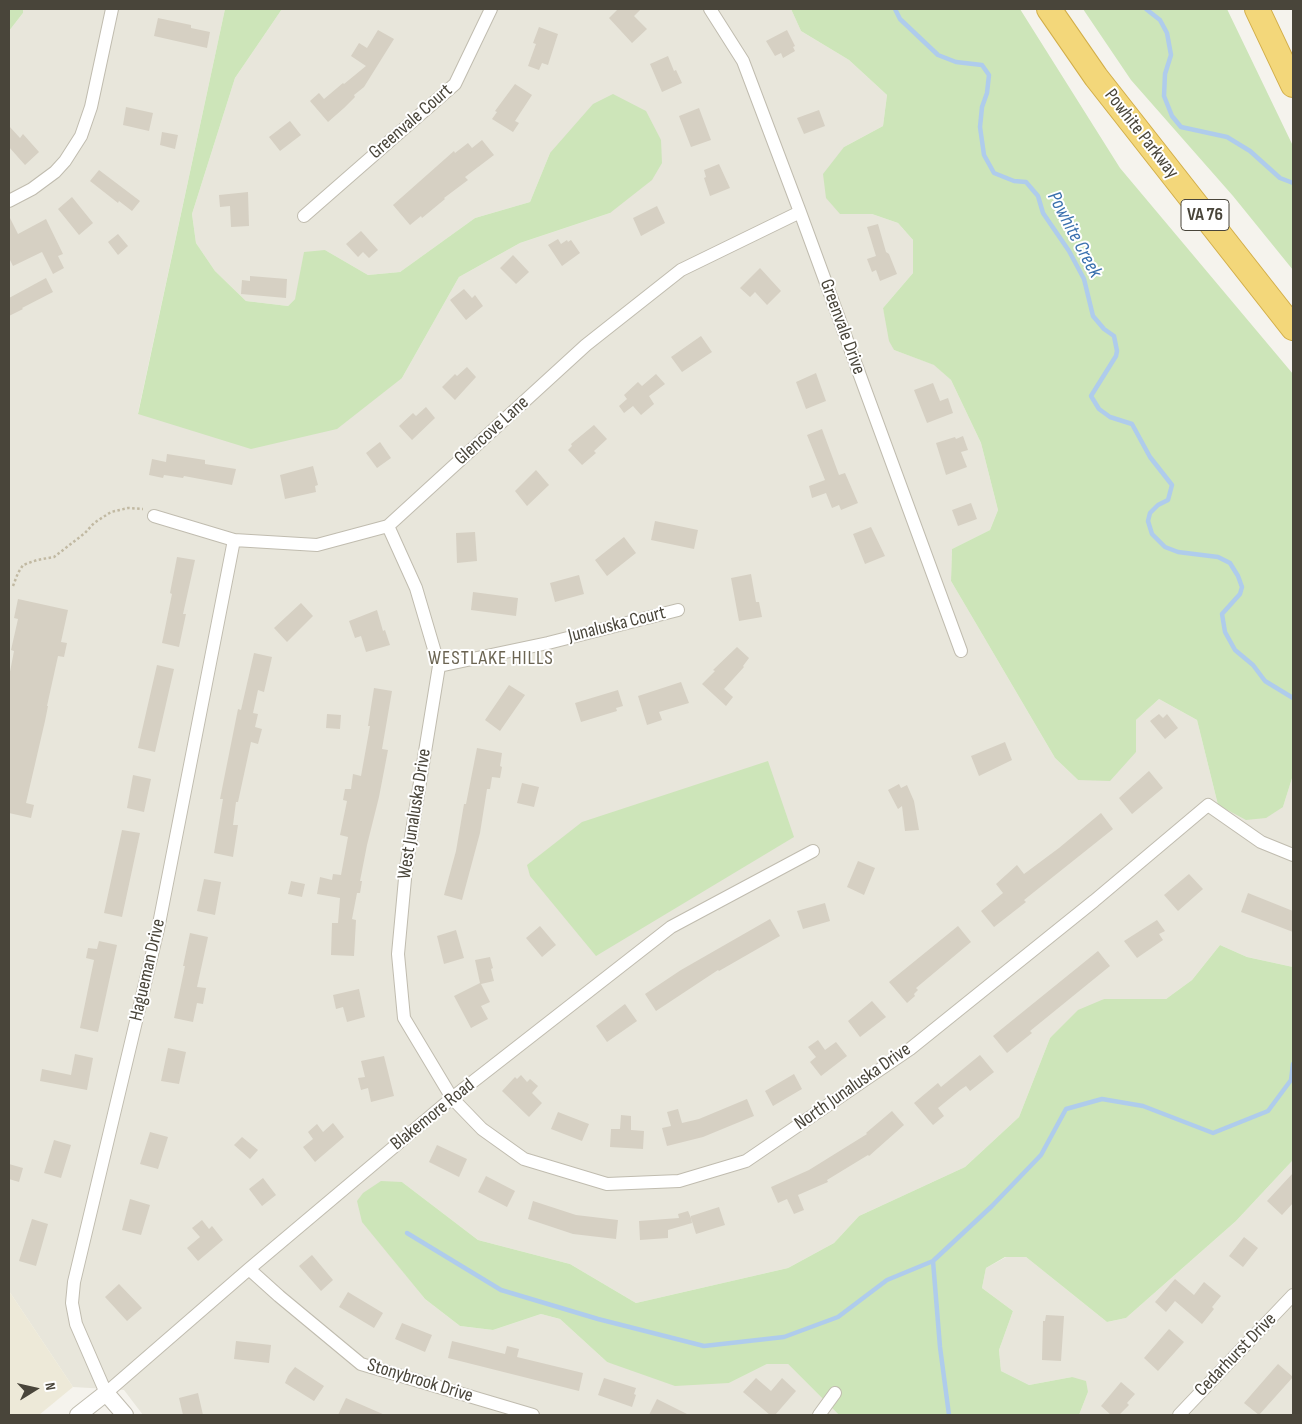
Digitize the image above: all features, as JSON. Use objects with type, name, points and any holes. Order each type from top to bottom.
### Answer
[{"type":"highway","name":"Powhite Parkway","points":[[1049,9],[1096,77],[1293,328]]},
{"type":"highway","points":[[1256,9],[1293,85]]},
{"type":"street","points":[[9,201],[32,189],[55,172],[65,161],[81,136],[91,107],[112,9]]},
{"type":"street","name":"Greenvale Court","points":[[304,216],[456,84],[491,9]]},
{"type":"street","name":"Greenvale Drive","points":[[710,9],[743,61],[961,650]]},
{"type":"street","name":"Glencove Lane","points":[[154,516],[234,540],[317,545],[388,526],[586,345],[681,270],[800,212]]},
{"type":"street","name":"West Junaluska Drive","points":[[388,526],[416,588],[439,666],[406,868],[398,954],[404,1018],[452,1098]]},
{"type":"street","name":"Hagueman Drive","points":[[106,1393],[76,1324],[72,1303],[74,1282],[158,929],[234,540]]},
{"type":"street","name":"Junaluska Court","points":[[439,666],[548,643],[678,610]]},
{"type":"street","name":"North Junaluska Drive","points":[[452,1098],[482,1130],[524,1159],[607,1184],[679,1181],[746,1160],[910,1048],[1094,901],[1208,805],[1261,842],[1293,855]]},
{"type":"street","name":"Blakemore Road","points":[[78,1415],[452,1098],[671,927],[813,851]]},
{"type":"street","name":"Stonybrook Drive","points":[[250,1269],[279,1296],[361,1364],[533,1415]]},
{"type":"street","name":"Cedarhurst Drive","points":[[1179,1415],[1293,1295]]},
{"type":"street","points":[[106,1393],[125,1415]]},
{"type":"street","points":[[819,1415],[835,1393]]},
{"type":"path","points":[[13,586],[23,565],[54,557],[85,533],[94,522],[111,512],[128,508],[144,509],[154,516]]},
{"type":"shaded area","name":"WESTLAKE HILLS","points":[[23,9],[225,9],[138,413],[402,378],[459,277],[520,243],[610,213],[550,153],[530,202],[475,218],[400,272],[368,275],[325,250],[295,299],[288,306],[246,301],[215,271],[196,243],[192,214],[235,78],[282,9],[791,9],[801,31],[849,60],[887,95],[883,126],[844,147],[840,214],[872,214],[898,223],[913,240],[913,273],[883,308],[894,350],[935,365],[951,380],[981,443],[998,510],[990,530],[952,549],[951,581],[1055,758],[1078,780],[1136,752],[1136,720],[1159,699],[1197,720],[1218,805],[1283,807],[1293,775],[1293,967],[1247,957],[1220,945],[1192,980],[1166,999],[1104,999],[1050,1038],[1019,1117],[965,1167],[859,1216],[834,1243],[788,1268],[636,1303],[570,1264],[478,1240],[402,1182],[363,1222],[425,1299],[460,1326],[493,1330],[541,1314],[560,1319],[607,1362],[729,1383],[767,1364],[788,1364],[839,1415],[143,1415],[124,1390],[73,1387],[9,1291],[9,31],[23,13]]},
{"type":"shaded area","points":[[1293,1160],[1293,1415],[1079,1415],[1088,1392],[1072,1377],[1029,1385],[1001,1371],[999,1350],[1013,1311],[982,1288],[986,1268],[1006,1257],[1026,1257],[1107,1322],[1126,1318],[1236,1221]]},
{"type":"shaded area","points":[[9,1291],[73,1387],[39,1415],[9,1415]]},
{"type":"green space","points":[[9,9],[23,9],[23,13],[9,31]]},
{"type":"green space","points":[[225,9],[282,9],[235,78],[192,214],[196,243],[215,271],[246,301],[288,306],[295,299],[304,252],[325,250],[368,275],[400,272],[475,218],[530,202],[550,153],[593,104],[613,94],[646,111],[661,140],[662,163],[652,180],[610,213],[520,243],[459,277],[402,378],[337,429],[251,449],[138,414]]},
{"type":"green space","points":[[791,9],[1020,9],[1120,168],[1293,374],[1293,775],[1283,807],[1266,818],[1246,820],[1218,805],[1197,720],[1159,699],[1136,720],[1136,752],[1110,781],[1078,780],[1055,758],[951,581],[952,549],[990,530],[998,510],[981,443],[951,380],[934,365],[894,350],[889,341],[883,308],[913,273],[913,240],[898,223],[872,214],[840,214],[826,198],[823,174],[844,147],[883,126],[887,95],[849,60],[801,31]]},
{"type":"green space","points":[[1083,9],[1227,9],[1293,146],[1293,270],[1233,196],[1131,80]]},
{"type":"green space","points":[[768,761],[794,837],[596,956],[530,876],[527,865],[582,822]]},
{"type":"green space","points":[[1220,945],[1247,957],[1293,967],[1293,1160],[1236,1221],[1126,1318],[1107,1322],[1026,1257],[1005,1257],[986,1268],[982,1288],[1013,1311],[999,1350],[1001,1371],[1029,1385],[1072,1377],[1086,1381],[1088,1392],[1079,1415],[839,1415],[788,1364],[767,1364],[729,1383],[675,1386],[607,1362],[560,1319],[541,1314],[493,1330],[460,1326],[425,1299],[362,1222],[357,1201],[363,1193],[381,1181],[402,1182],[478,1240],[570,1264],[636,1303],[788,1268],[834,1243],[859,1216],[965,1167],[1019,1117],[1050,1038],[1078,1010],[1104,999],[1166,999],[1192,980]]},
{"type":"building","points":[[618,9],[641,9],[634,16],[647,29],[632,43],[609,18]]},
{"type":"building","points":[[158,18],[191,25],[191,28],[210,32],[207,48],[154,36]]},
{"type":"building","points":[[539,27],[558,34],[548,65],[542,63],[539,70],[528,66],[536,44],[533,43]]},
{"type":"building","points":[[378,30],[394,39],[364,87],[328,122],[310,101],[319,93],[324,99],[366,66],[351,56],[359,43],[367,48]]},
{"type":"building","points":[[787,30],[795,46],[793,47],[795,51],[783,58],[781,53],[775,56],[766,41]]},
{"type":"building","points":[[668,56],[674,71],[676,70],[682,83],[662,92],[650,64]]},
{"type":"building","points":[[515,84],[532,95],[515,121],[519,123],[513,132],[492,119],[497,112],[495,111]]},
{"type":"building","points":[[126,107],[153,113],[149,131],[123,125]]},
{"type":"building","points":[[699,108],[711,140],[691,147],[679,116]]},
{"type":"building","points":[[819,110],[825,126],[804,134],[797,118]]},
{"type":"building","points":[[290,121],[301,135],[280,151],[269,137]]},
{"type":"building","points":[[9,126],[20,138],[23,134],[39,152],[25,165],[9,147]]},
{"type":"building","points":[[162,132],[178,135],[175,149],[160,145]]},
{"type":"building","points":[[482,140],[494,155],[465,177],[468,180],[422,218],[421,216],[410,225],[393,205],[454,151],[455,153],[468,143],[472,148]]},
{"type":"building","points":[[719,164],[730,188],[710,196],[704,178],[706,177],[704,170]]},
{"type":"building","points":[[99,170],[140,201],[132,211],[119,201],[118,203],[90,181]]},
{"type":"building","points":[[248,192],[249,226],[231,227],[230,206],[220,207],[219,195]]},
{"type":"building","points":[[72,197],[93,223],[79,235],[58,209]]},
{"type":"building","points":[[657,206],[665,223],[641,236],[633,218]]},
{"type":"building","points":[[9,216],[18,234],[46,219],[63,254],[58,256],[64,268],[53,274],[42,252],[13,266],[9,258]]},
{"type":"building","points":[[878,224],[886,252],[889,254],[897,274],[880,281],[876,270],[872,272],[867,259],[876,256],[867,227]]},
{"type":"building","points":[[361,231],[378,250],[369,258],[363,252],[358,257],[346,244]]},
{"type":"building","points":[[118,234],[128,246],[118,255],[108,242]]},
{"type":"building","points":[[558,239],[561,244],[571,240],[580,253],[562,266],[548,245]]},
{"type":"building","points":[[513,255],[529,272],[516,284],[500,268]]},
{"type":"building","points":[[760,268],[781,291],[767,305],[755,292],[750,297],[740,288]]},
{"type":"building","points":[[250,276],[287,279],[286,298],[241,294],[242,280],[250,281]]},
{"type":"building","points":[[46,278],[53,292],[9,316],[9,298]]},
{"type":"building","points":[[464,289],[472,298],[475,295],[483,306],[466,320],[450,300]]},
{"type":"building","points":[[701,336],[712,352],[682,372],[671,357]]},
{"type":"building","points":[[467,367],[476,377],[455,400],[442,387],[455,374],[457,376]]},
{"type":"building","points":[[816,373],[826,401],[806,409],[796,382]]},
{"type":"building","points":[[656,374],[665,384],[649,396],[654,404],[641,415],[633,406],[624,413],[619,406],[627,399],[624,395],[638,382],[642,386]]},
{"type":"building","points":[[933,383],[940,401],[948,398],[953,413],[927,423],[914,390]]},
{"type":"building","points":[[426,407],[435,418],[412,440],[399,426],[413,413],[416,416]]},
{"type":"building","points":[[594,425],[607,439],[594,451],[596,453],[582,465],[568,450],[572,446],[571,444]]},
{"type":"building","points":[[822,429],[839,475],[845,473],[858,503],[841,510],[839,505],[832,508],[826,493],[812,498],[809,486],[825,480],[807,435]]},
{"type":"building","points":[[963,436],[968,450],[961,452],[967,467],[946,475],[936,443]]},
{"type":"building","points":[[380,442],[391,458],[377,468],[366,453]]},
{"type":"building","points":[[167,454],[205,460],[205,464],[236,469],[232,485],[184,476],[183,478],[164,475],[163,478],[149,475],[152,459],[166,462]]},
{"type":"building","points":[[313,466],[318,485],[315,486],[316,492],[285,499],[280,475]]},
{"type":"building","points":[[536,470],[549,485],[527,506],[515,491]]},
{"type":"building","points":[[971,503],[977,519],[958,526],[952,510]]},
{"type":"building","points":[[655,521],[698,530],[694,549],[651,540]]},
{"type":"building","points":[[871,527],[885,556],[865,564],[853,534]]},
{"type":"building","points":[[475,532],[477,561],[457,563],[456,533]]},
{"type":"building","points":[[624,537],[636,553],[607,576],[595,560]]},
{"type":"building","points":[[177,557],[195,560],[183,614],[186,614],[179,647],[162,643]]},
{"type":"building","points":[[751,574],[756,602],[759,602],[762,617],[739,621],[731,578]]},
{"type":"building","points":[[579,575],[584,594],[555,602],[550,583]]},
{"type":"building","points":[[473,592],[518,598],[516,616],[471,610]]},
{"type":"building","points":[[18,599],[68,610],[61,642],[67,643],[64,657],[58,656],[26,803],[34,805],[31,818],[9,813],[9,677],[14,651],[11,650],[18,619],[14,618]]},
{"type":"building","points":[[301,603],[313,616],[287,642],[274,628]]},
{"type":"building","points":[[377,610],[383,631],[385,630],[390,645],[366,652],[361,636],[355,638],[349,621]]},
{"type":"building","points":[[737,647],[749,658],[744,667],[724,689],[733,697],[726,706],[702,684],[715,671],[713,670]]},
{"type":"building","points":[[254,653],[272,657],[264,692],[258,690],[253,713],[258,714],[255,727],[262,729],[258,744],[251,742],[238,802],[236,802],[233,825],[238,825],[233,857],[214,853],[223,799],[220,799],[238,709],[241,710]]},
{"type":"building","points":[[157,665],[174,669],[155,752],[138,748]]},
{"type":"building","points":[[681,682],[689,703],[659,712],[662,720],[647,725],[638,696]]},
{"type":"building","points":[[509,685],[525,695],[500,731],[485,720]]},
{"type":"building","points":[[374,688],[392,691],[382,749],[388,750],[367,845],[360,881],[362,881],[360,893],[357,893],[352,919],[356,920],[354,956],[331,955],[332,923],[338,923],[340,898],[317,894],[320,877],[332,880],[333,874],[341,875],[348,837],[340,835],[347,801],[343,800],[345,789],[351,789],[353,774],[361,776],[370,726],[368,726]]},
{"type":"building","points":[[618,690],[623,706],[616,708],[617,711],[581,722],[575,703]]},
{"type":"building","points":[[327,714],[341,715],[340,729],[326,728]]},
{"type":"building","points":[[1159,714],[1163,718],[1167,714],[1178,728],[1165,739],[1150,721]]},
{"type":"building","points":[[1005,742],[1012,760],[979,776],[971,756]]},
{"type":"building","points":[[477,748],[502,753],[500,766],[502,767],[500,778],[492,777],[490,789],[487,789],[480,833],[462,900],[444,895],[456,851],[464,804],[466,804]]},
{"type":"building","points":[[1149,771],[1163,788],[1132,814],[1119,798]]},
{"type":"building","points":[[133,775],[151,779],[144,812],[127,808]]},
{"type":"building","points":[[522,783],[539,787],[534,807],[517,803]]},
{"type":"building","points":[[899,784],[901,788],[907,785],[914,801],[919,830],[905,831],[902,806],[898,809],[888,790]]},
{"type":"building","points":[[1101,813],[1113,829],[1024,900],[1026,902],[994,927],[981,911],[1003,893],[996,884],[1017,865],[1024,874]]},
{"type":"building","points":[[122,830],[140,833],[122,917],[104,913]]},
{"type":"building","points":[[858,861],[875,868],[864,895],[847,887]]},
{"type":"building","points":[[1189,874],[1203,889],[1178,911],[1164,895]]},
{"type":"building","points":[[204,879],[221,882],[215,915],[197,911]]},
{"type":"building","points":[[291,881],[305,884],[302,897],[288,894]]},
{"type":"building","points":[[1248,893],[1293,911],[1293,932],[1241,912]]},
{"type":"building","points":[[825,903],[830,921],[803,929],[797,911]]},
{"type":"building","points":[[770,919],[780,936],[718,970],[656,1011],[645,994],[681,970]]},
{"type":"building","points":[[1157,920],[1165,931],[1159,934],[1163,940],[1137,958],[1124,941]]},
{"type":"building","points":[[540,926],[556,945],[542,957],[526,938]]},
{"type":"building","points":[[958,926],[971,942],[916,988],[918,990],[914,994],[915,996],[907,1003],[889,982]]},
{"type":"building","points":[[456,930],[464,958],[444,964],[437,936]]},
{"type":"building","points":[[190,933],[208,937],[197,987],[206,988],[203,1004],[197,1003],[193,1022],[174,1018]]},
{"type":"building","points":[[99,941],[117,945],[98,1032],[80,1028],[94,960],[86,958],[88,948],[97,949]]},
{"type":"building","points":[[1098,951],[1110,966],[1030,1031],[1032,1033],[1007,1053],[993,1036]]},
{"type":"building","points":[[490,957],[494,981],[481,984],[490,1002],[481,1006],[488,1019],[471,1028],[454,996],[480,983],[475,960]]},
{"type":"building","points":[[359,989],[365,1017],[347,1022],[343,1007],[336,1009],[333,995]]},
{"type":"building","points":[[872,1001],[886,1017],[860,1037],[848,1021]]},
{"type":"building","points":[[625,1004],[637,1021],[607,1042],[596,1026]]},
{"type":"building","points":[[818,1040],[825,1050],[836,1042],[847,1056],[821,1076],[810,1062],[816,1057],[808,1047]]},
{"type":"building","points":[[168,1048],[186,1052],[179,1084],[161,1081]]},
{"type":"building","points":[[75,1054],[93,1058],[87,1090],[40,1081],[42,1069],[71,1075]]},
{"type":"building","points":[[980,1055],[994,1072],[970,1091],[966,1086],[938,1108],[944,1116],[933,1125],[914,1103],[938,1083],[941,1087]]},
{"type":"building","points":[[384,1056],[394,1096],[371,1102],[368,1088],[361,1090],[358,1078],[365,1077],[361,1061]]},
{"type":"building","points":[[794,1074],[802,1089],[773,1106],[765,1091]]},
{"type":"building","points":[[521,1075],[527,1082],[530,1079],[538,1086],[532,1093],[542,1103],[529,1117],[502,1091],[515,1077],[517,1079]]},
{"type":"building","points":[[747,1099],[754,1116],[703,1137],[667,1146],[662,1128],[671,1126],[667,1112],[678,1109],[682,1123],[699,1119]]},
{"type":"building","points":[[892,1111],[904,1125],[869,1156],[827,1180],[828,1182],[798,1195],[804,1210],[794,1214],[787,1199],[778,1203],[771,1187],[809,1170],[867,1134]]},
{"type":"building","points":[[558,1112],[589,1124],[582,1141],[551,1129]]},
{"type":"building","points":[[621,1115],[631,1116],[631,1130],[644,1131],[643,1149],[610,1147],[611,1129],[620,1129]]},
{"type":"building","points":[[333,1123],[344,1137],[315,1162],[303,1147],[313,1139],[308,1132],[317,1124],[323,1132]]},
{"type":"building","points":[[150,1132],[168,1137],[158,1169],[140,1164]]},
{"type":"building","points":[[242,1137],[258,1150],[250,1159],[234,1145]]},
{"type":"building","points":[[54,1140],[71,1145],[61,1178],[44,1173]]},
{"type":"building","points":[[437,1145],[467,1159],[459,1177],[429,1162]]},
{"type":"building","points":[[9,1164],[23,1168],[19,1182],[9,1179]]},
{"type":"building","points":[[1293,1173],[1293,1203],[1282,1215],[1267,1201]]},
{"type":"building","points":[[486,1176],[515,1191],[507,1207],[478,1192]]},
{"type":"building","points":[[263,1178],[276,1195],[262,1206],[249,1189]]},
{"type":"building","points":[[130,1199],[150,1205],[141,1235],[122,1230]]},
{"type":"building","points":[[533,1201],[576,1215],[618,1220],[616,1239],[573,1234],[528,1219]]},
{"type":"building","points":[[719,1207],[725,1225],[696,1234],[691,1216]]},
{"type":"building","points":[[688,1211],[692,1223],[668,1230],[668,1238],[640,1240],[639,1221],[679,1218],[678,1214]]},
{"type":"building","points":[[32,1219],[48,1224],[36,1266],[19,1261]]},
{"type":"building","points":[[202,1220],[209,1229],[212,1226],[223,1240],[198,1261],[187,1248],[200,1237],[192,1228]]},
{"type":"building","points":[[1244,1237],[1258,1248],[1243,1267],[1229,1256]]},
{"type":"building","points":[[312,1255],[333,1280],[321,1291],[299,1266]]},
{"type":"building","points":[[1175,1279],[1194,1295],[1204,1282],[1221,1296],[1212,1307],[1214,1309],[1202,1324],[1175,1301],[1166,1312],[1155,1302]]},
{"type":"building","points":[[119,1284],[142,1308],[127,1321],[105,1297]]},
{"type":"building","points":[[348,1292],[383,1313],[374,1328],[339,1307]]},
{"type":"building","points":[[1046,1315],[1064,1316],[1061,1361],[1042,1360],[1043,1321],[1045,1321]]},
{"type":"building","points":[[402,1323],[432,1335],[425,1352],[395,1339]]},
{"type":"building","points":[[1169,1329],[1184,1342],[1158,1371],[1144,1358]]},
{"type":"building","points":[[236,1341],[271,1345],[269,1363],[234,1359]]},
{"type":"building","points":[[452,1341],[505,1354],[507,1346],[519,1349],[517,1357],[583,1373],[579,1391],[448,1358]]},
{"type":"building","points":[[1278,1364],[1293,1377],[1259,1415],[1244,1403]]},
{"type":"building","points":[[295,1367],[324,1386],[314,1401],[285,1383]]},
{"type":"building","points":[[604,1378],[636,1388],[632,1407],[598,1395]]},
{"type":"building","points":[[756,1378],[771,1391],[782,1378],[796,1391],[775,1415],[770,1415],[743,1392]]},
{"type":"building","points":[[1121,1382],[1135,1394],[1127,1403],[1129,1405],[1119,1415],[1111,1415],[1101,1406]]},
{"type":"building","points":[[198,1393],[203,1415],[183,1415],[179,1398]]},
{"type":"building","points":[[346,1398],[385,1415],[338,1415]]},
{"type":"building","points":[[657,1399],[689,1415],[649,1415]]},
{"type":"waterway","name":"Powhite Creek","points":[[895,9],[900,19],[938,55],[956,62],[982,65],[989,75],[980,127],[984,155],[994,173],[1014,181],[1026,182],[1038,196],[1043,213],[1069,251],[1084,279],[1093,316],[1104,329],[1114,336],[1116,356],[1091,396],[1099,409],[1110,417],[1132,424],[1150,457],[1172,485],[1168,500],[1158,505],[1150,513],[1148,521],[1152,534],[1165,547],[1178,552],[1218,557],[1230,563],[1242,587],[1240,594],[1222,614],[1225,632],[1235,650],[1253,665],[1265,681],[1293,698]]},
{"type":"waterway","points":[[1146,9],[1160,20],[1167,33],[1171,55],[1165,74],[1164,96],[1172,116],[1181,127],[1227,137],[1250,151],[1280,178],[1293,183]]},
{"type":"waterway","points":[[407,1233],[501,1290],[598,1319],[704,1346],[784,1337],[838,1317],[887,1280],[933,1261],[992,1206],[1041,1155],[1066,1109],[1102,1099],[1143,1106],[1213,1133],[1268,1111],[1291,1080],[1293,1064]]},
{"type":"waterway","points":[[933,1261],[940,1347],[949,1415]]},
{"type":"district","name":"WESTLAKE HILLS","points":[[491,659]]}]
